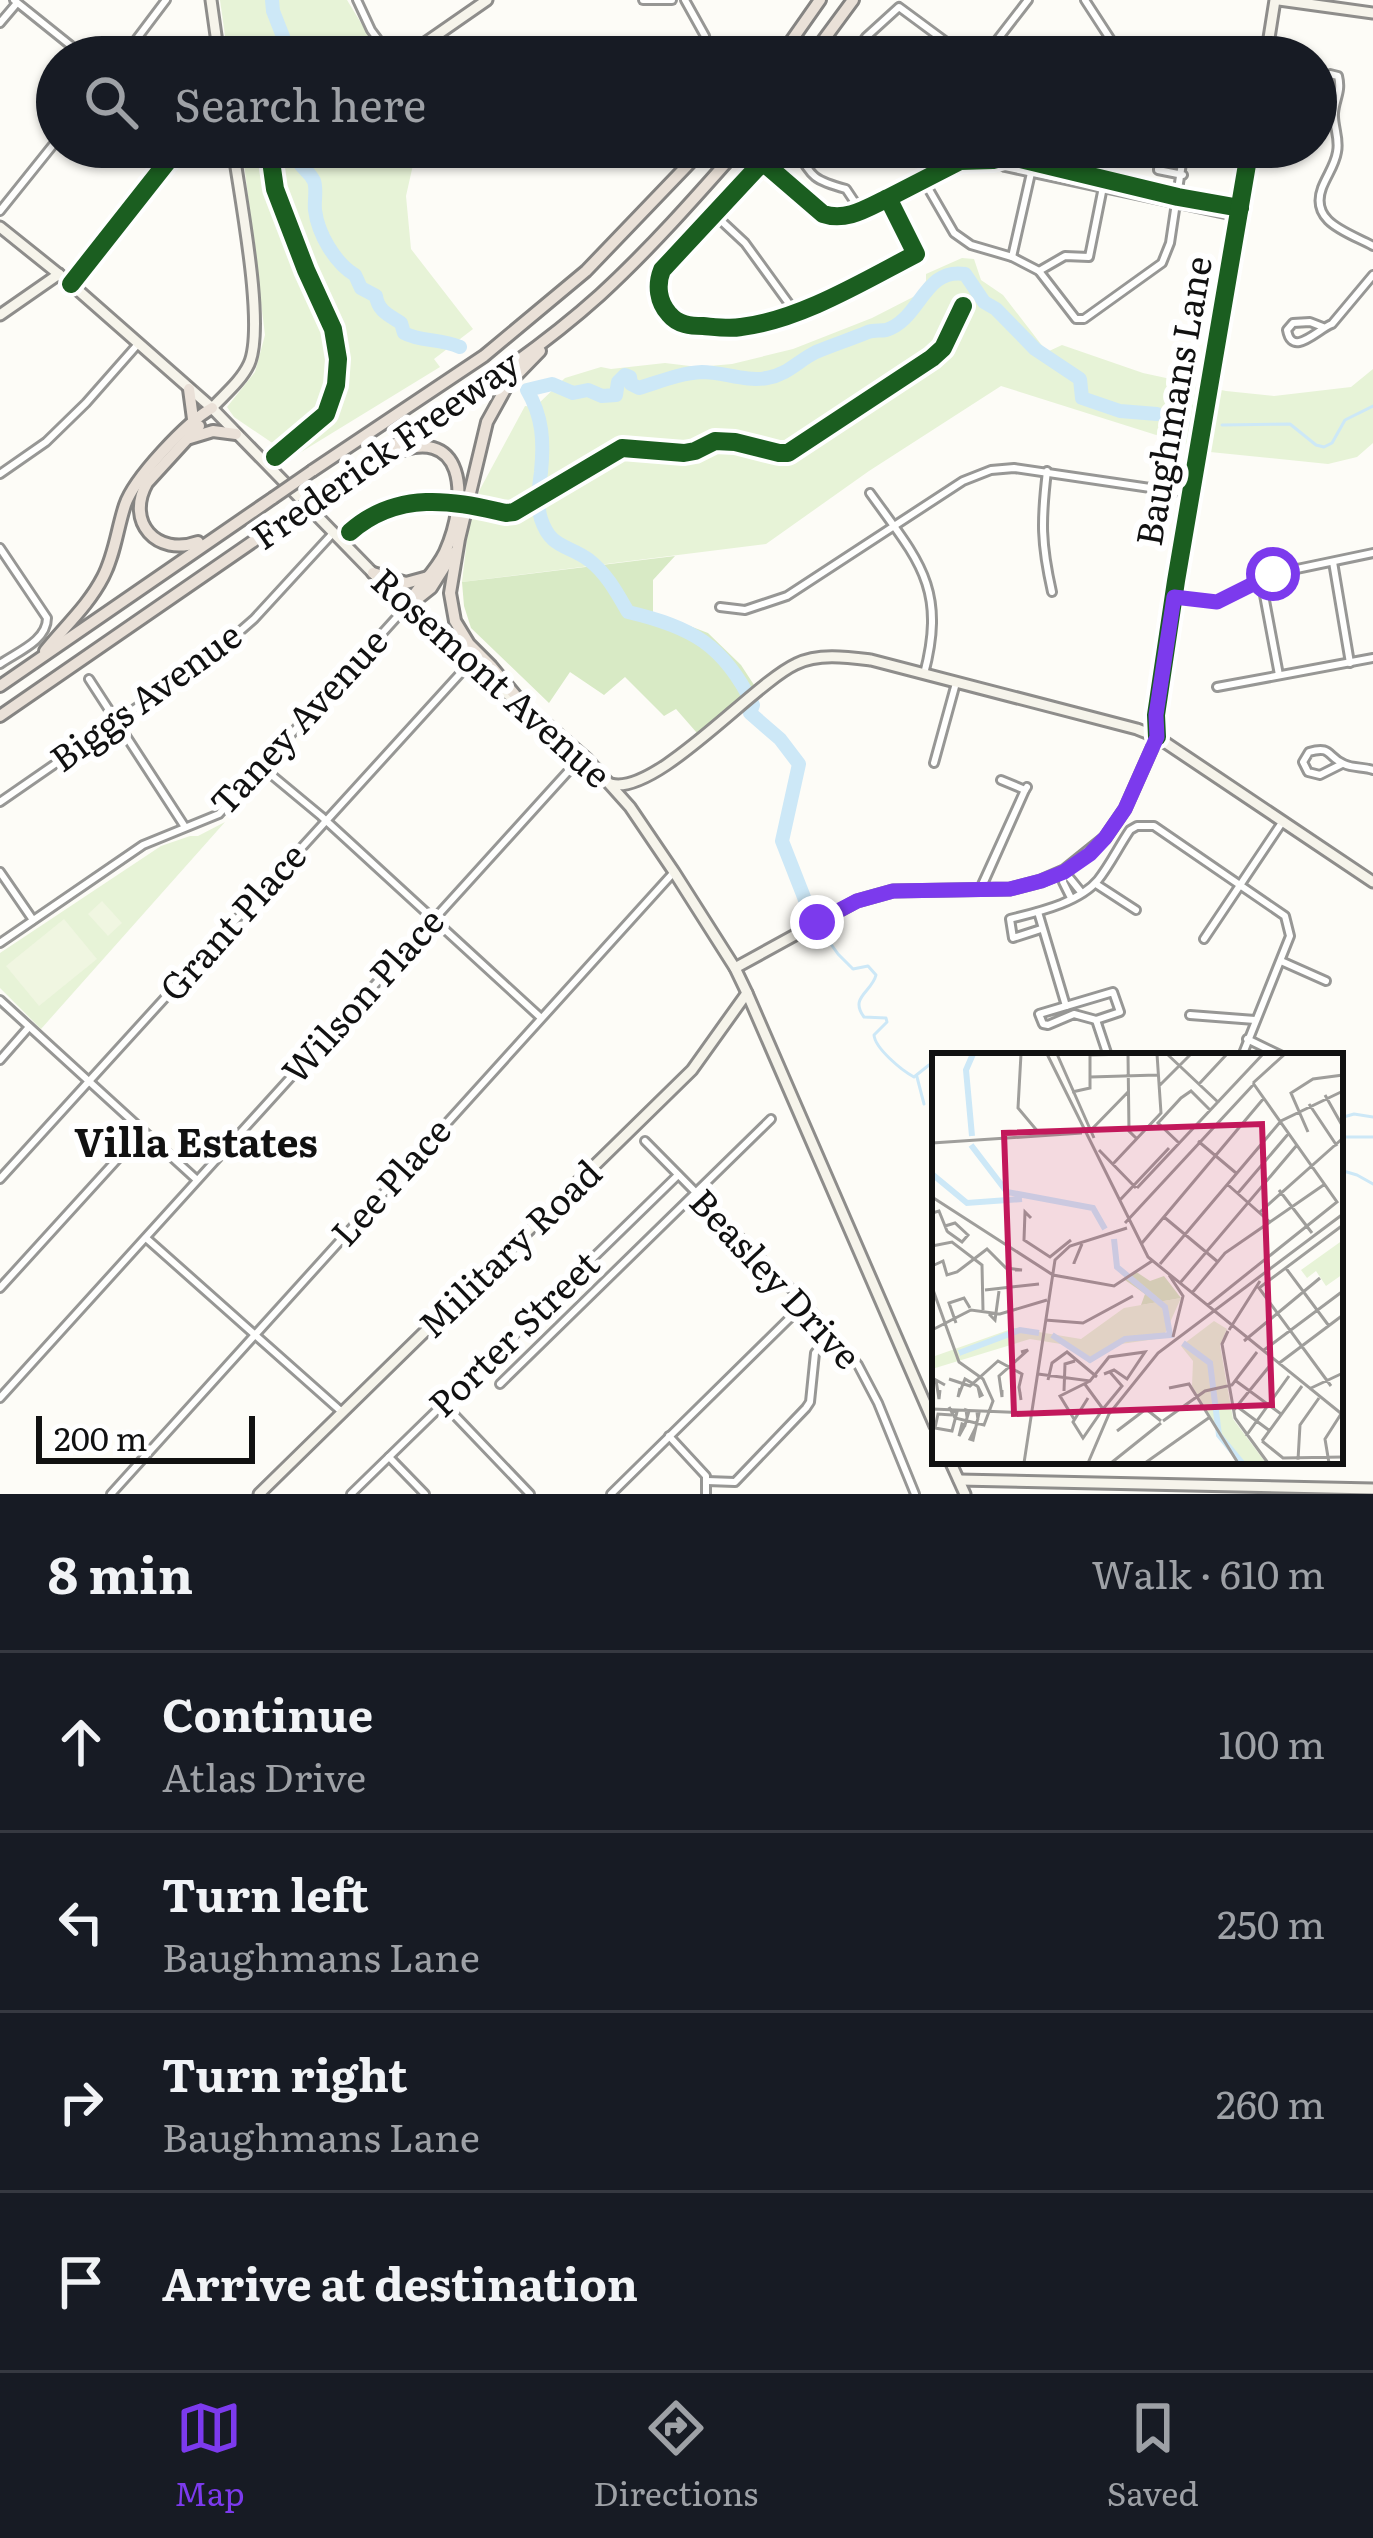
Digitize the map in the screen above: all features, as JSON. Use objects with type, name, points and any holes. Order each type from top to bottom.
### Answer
[{"type":"highway","points":[[795,36],[820,0]]},
{"type":"highway","points":[[826,36],[853,0]]},
{"type":"highway","name":"Frederick Freeway","points":[[0,686],[484,356],[586,271],[685,168]]},
{"type":"highway","name":"Frederick Freeway","points":[[0,716],[503,372],[598,296],[721,168]]},
{"type":"highway","points":[[525,707],[469,644],[455,621],[450,593],[459,539],[482,436],[497,401],[516,374],[598,296]]},
{"type":"highway","points":[[189,389],[192,422]]},
{"type":"highway","points":[[40,659],[104,575],[132,489],[192,422],[212,408]]},
{"type":"highway","points":[[212,408],[147,483],[140,500],[141,517],[149,532],[171,546],[188,546],[224,531]]},
{"type":"highway","points":[[187,439],[213,431],[236,434]]},
{"type":"highway","points":[[347,477],[410,446],[422,445],[445,454],[456,471],[458,506],[447,546],[406,607]]},
{"type":"highway","points":[[406,607],[431,588],[459,539]]},
{"type":"highway","points":[[374,573],[406,583],[431,575]]},
{"type":"street","points":[[139,36],[166,0]]},
{"type":"street","points":[[211,0],[216,36]]},
{"type":"street","points":[[357,0],[376,36]]},
{"type":"street","points":[[435,36],[487,0]]},
{"type":"street","points":[[644,0],[672,0]]},
{"type":"street","points":[[685,0],[705,36]]},
{"type":"street","points":[[1000,36],[1028,0]]},
{"type":"street","points":[[1085,0],[1108,36]]},
{"type":"street","points":[[1269,36],[1277,0],[1373,13]]},
{"type":"street","points":[[0,23],[16,1],[59,36]]},
{"type":"street","points":[[867,36],[900,4],[939,36]]},
{"type":"street","points":[[1337,76],[1341,87],[1337,105]]},
{"type":"street","points":[[0,211],[36,166]]},
{"type":"street","points":[[71,284],[162,168]]},
{"type":"street","points":[[212,408],[244,372],[256,339],[235,168]]},
{"type":"street","points":[[759,168],[662,270],[658,291],[671,317],[681,324],[741,328],[795,312],[916,254],[888,198]]},
{"type":"street","points":[[770,168],[823,214],[841,218],[947,168]]},
{"type":"street","points":[[807,168],[828,186],[846,189],[860,211]]},
{"type":"street","points":[[1010,168],[1239,212]]},
{"type":"street","points":[[1012,256],[1032,168]]},
{"type":"street","points":[[1053,168],[1105,185]]},
{"type":"street","points":[[1039,271],[1065,256],[1089,257],[1108,168]]},
{"type":"street","points":[[1158,168],[1183,176]]},
{"type":"street","points":[[923,181],[960,240],[1012,256],[1039,271],[1071,316],[1084,319],[1162,262],[1170,244],[1182,168]]},
{"type":"street","name":"Baughmans Lane","points":[[735,968],[857,901],[893,891],[1010,889],[1064,872],[1090,854],[1125,809],[1157,737],[1156,715],[1174,597],[1246,168]]},
{"type":"street","points":[[1333,168],[1319,200],[1322,212],[1339,230],[1373,246]]},
{"type":"street","points":[[715,214],[745,243],[795,312]]},
{"type":"street","name":"Rosemont Avenue","points":[[0,227],[212,408],[406,607],[467,665],[583,755],[630,807],[735,968],[812,1135],[932,1419]]},
{"type":"street","points":[[0,315],[59,274]]},
{"type":"street","points":[[1323,327],[1293,322],[1288,338],[1301,343],[1313,337],[1341,316],[1373,275]]},
{"type":"street","points":[[0,474],[46,442],[138,344]]},
{"type":"street","points":[[720,607],[745,610],[787,596],[964,481],[991,470],[1046,471],[1191,494]]},
{"type":"street","points":[[1046,471],[1042,548],[1052,592]]},
{"type":"street","points":[[870,493],[918,561],[932,599],[930,652],[924,674]]},
{"type":"street","name":"Biggs Avenue","points":[[0,802],[214,654],[334,532]]},
{"type":"street","points":[[0,548],[46,618],[46,630],[0,664]]},
{"type":"street","points":[[1174,597],[1217,602],[1286,571],[1373,554]]},
{"type":"street","points":[[1333,562],[1350,663]]},
{"type":"street","points":[[1261,579],[1279,675]]},
{"type":"street","name":"Taney Avenue","points":[[0,943],[143,845],[219,814],[406,607]]},
{"type":"street","points":[[1217,687],[1373,658]]},
{"type":"street","points":[[611,784],[638,783],[800,662],[871,660],[1157,737],[1373,882]]},
{"type":"street","name":"Grant Place","points":[[0,1179],[467,665]]},
{"type":"street","points":[[89,679],[185,827]]},
{"type":"street","points":[[934,763],[956,682]]},
{"type":"street","points":[[1342,764],[1320,775],[1308,772],[1303,762],[1309,752],[1318,749],[1330,752],[1342,764],[1373,770]]},
{"type":"street","name":"Wilson Place","points":[[0,1398],[583,755]]},
{"type":"street","points":[[262,767],[540,1017]]},
{"type":"street","points":[[982,886],[1026,788],[1001,780]]},
{"type":"street","points":[[630,807],[638,783]]},
{"type":"street","points":[[1204,939],[1283,820]]},
{"type":"street","points":[[1041,929],[1013,938],[1008,922],[1096,884],[1130,830],[1144,824],[1154,826],[1289,923],[1290,936],[1243,1053]]},
{"type":"street","points":[[0,872],[34,920]]},
{"type":"street","name":"Lee Place","points":[[110,1494],[674,872]]},
{"type":"street","points":[[1064,872],[1081,892]]},
{"type":"street","points":[[1064,872],[1071,898]]},
{"type":"street","points":[[1096,884],[1136,910]]},
{"type":"street","points":[[1038,912],[1066,1006],[1074,1014],[1096,1020],[1120,1012],[1113,992],[1066,1006],[1040,1014],[1048,1025],[1074,1014]]},
{"type":"street","points":[[1281,961],[1326,980]]},
{"type":"street","name":"Military Road","points":[[259,1494],[692,1070],[747,993]]},
{"type":"street","points":[[0,1000],[197,1180]]},
{"type":"street","points":[[1190,1015],[1255,1020]]},
{"type":"street","points":[[1096,1020],[1107,1053]]},
{"type":"street","points":[[0,1060],[29,1027]]},
{"type":"street","points":[[1247,1040],[1275,1053]]},
{"type":"street","points":[[500,1384],[771,1118]]},
{"type":"street","points":[[0,1288],[143,1131]]},
{"type":"street","name":"Beasley Drive","points":[[645,1142],[805,1304],[858,1365],[912,1492]]},
{"type":"street","name":"Porter Street","points":[[351,1494],[678,1175]]},
{"type":"street","points":[[146,1238],[343,1413]]},
{"type":"street","points":[[611,1494],[805,1304]]},
{"type":"street","points":[[707,1480],[735,1482],[806,1408],[815,1353],[831,1334]]},
{"type":"street","points":[[444,1404],[530,1494]]},
{"type":"street","points":[[669,1436],[703,1472],[706,1494]]},
{"type":"street","points":[[389,1457],[424,1494]]},
{"type":"street","points":[[951,1464],[965,1494]]},
{"type":"street","points":[[959,1480],[1185,1490],[1373,1489]]},
{"type":"green space","points":[[220,0],[347,0],[369,36],[225,36]]},
{"type":"green space","points":[[245,168],[412,168],[406,196],[411,249],[473,329],[434,359],[440,367],[293,457],[234,417],[227,407],[255,372],[265,335]]},
{"type":"green space","points":[[962,258],[974,259],[981,280],[1003,295],[1047,352],[1062,345],[1143,373],[1274,396],[1351,387],[1373,369],[1373,443],[1357,457],[1328,464],[1210,452],[1001,386],[766,544],[462,582],[471,506],[525,406],[535,407],[565,378],[601,367],[732,364],[793,349],[917,295],[926,274]]},
{"type":"green space","points":[[675,556],[653,580],[653,612],[708,633],[741,665],[756,688],[697,733],[676,709],[664,716],[625,677],[604,695],[570,672],[549,703],[471,628],[464,606],[462,582]]},
{"type":"green space","points":[[225,822],[41,1029],[0,988],[0,953],[161,846],[198,836]]},
{"type":"green space","points":[[102,901],[122,923],[108,936],[88,914]]},
{"type":"green space","points":[[64,919],[97,959],[39,1006],[6,966]]},
{"type":"waterway","points":[[272,0],[283,36]]},
{"type":"waterway","points":[[304,168],[315,184],[317,219],[324,238],[361,288],[376,296],[382,309],[401,323],[404,333],[460,347]]},
{"type":"waterway","points":[[809,910],[782,841],[799,764],[780,739],[750,713],[753,705],[742,684],[718,653],[688,632],[628,612],[595,565],[550,536],[541,519],[538,496],[541,430],[527,390],[552,384],[573,393],[588,390],[602,396],[616,395],[625,375],[639,388],[702,372],[751,379],[774,376],[816,352],[886,330],[907,316],[940,278],[965,274],[984,302],[1035,349],[1080,379],[1082,398],[1120,411],[1157,414]]},
{"type":"waterway","points":[[1222,425],[1290,424],[1324,447],[1332,443],[1345,420],[1373,406]]},
{"type":"waterway","points":[[1157,414],[1189,423]]},
{"type":"waterway","points":[[823,933],[853,969],[868,966],[876,975],[859,1004],[864,1017],[886,1018],[874,1035],[884,1052],[914,1077],[932,1064]]},
{"type":"waterway","points":[[917,1077],[924,1104]]},
{"type":"waterway","points":[[1343,1117],[1373,1117]]},
{"type":"waterway","points":[[1343,1137],[1373,1137]]},
{"type":"waterway","points":[[1343,1171],[1373,1184]]},
{"type":"cycle path","points":[[71,284],[162,168]]},
{"type":"cycle path","points":[[272,168],[275,189],[333,329],[338,359],[326,414],[275,457]]},
{"type":"cycle path","points":[[757,168],[662,270],[662,304],[673,318],[685,324],[732,328],[763,323],[831,298],[916,254],[888,198]]},
{"type":"cycle path","points":[[770,168],[823,214],[848,215],[888,198]]},
{"type":"cycle path","points":[[888,198],[946,168]]},
{"type":"cycle path","points":[[1058,168],[1240,208]]},
{"type":"cycle path","points":[[1157,737],[1156,715],[1176,581],[1246,168]]},
{"type":"cycle path","points":[[350,532],[390,508],[411,503],[514,512],[622,448],[684,453],[715,441],[788,453],[932,358],[943,348],[963,306]]},
{"type":"district","name":"Villa Estates","points":[[196,1143]]},
{"type":"route","points":[[817,922],[857,901],[893,891],[1010,889],[1064,872],[1090,854],[1125,809],[1157,737],[1156,715],[1174,597],[1209,603],[1226,600],[1273,574]]}]
